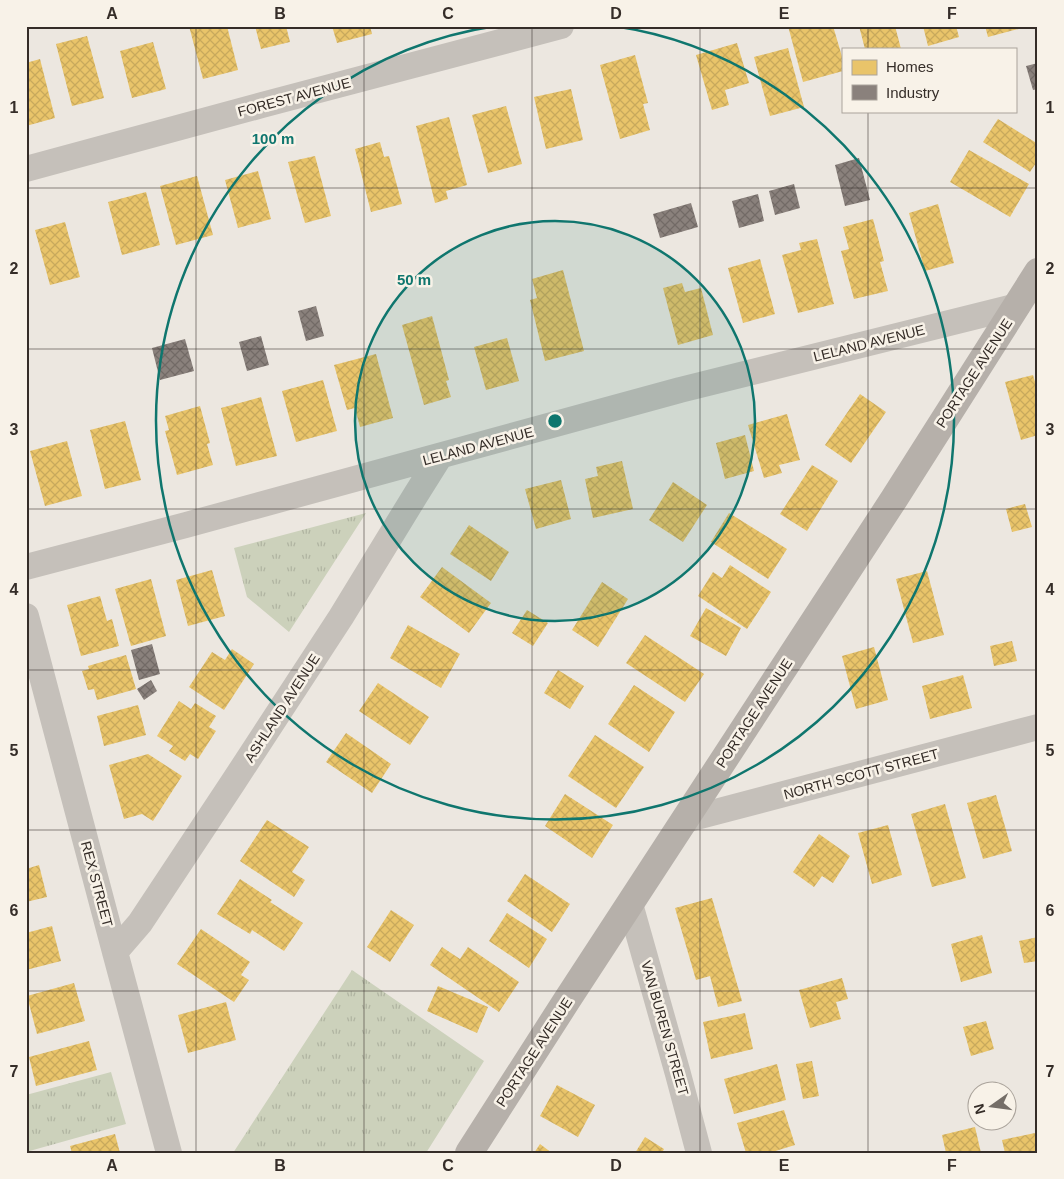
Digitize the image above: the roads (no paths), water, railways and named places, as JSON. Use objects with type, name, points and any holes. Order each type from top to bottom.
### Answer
[{"type":"main road","name":"PORTAGE AVENUE","points":[[469,1153],[889,507],[1038,272]]},
{"type":"street","name":"FOREST AVENUE","points":[[26,169],[561,26]]},
{"type":"street","name":"LELAND AVENUE","points":[[26,567],[680,390],[1017,306]]},
{"type":"street","name":"ASHLAND AVENUE","points":[[115,952],[140,923],[341,618],[440,456]]},
{"type":"street","name":"REX STREET","points":[[26,616],[169,1153]]},
{"type":"street","name":"NORTH SCOTT STREET","points":[[685,820],[1038,727]]},
{"type":"street","name":"VAN BUREN STREET","points":[[630,904],[678,1074],[698,1153]]}]
